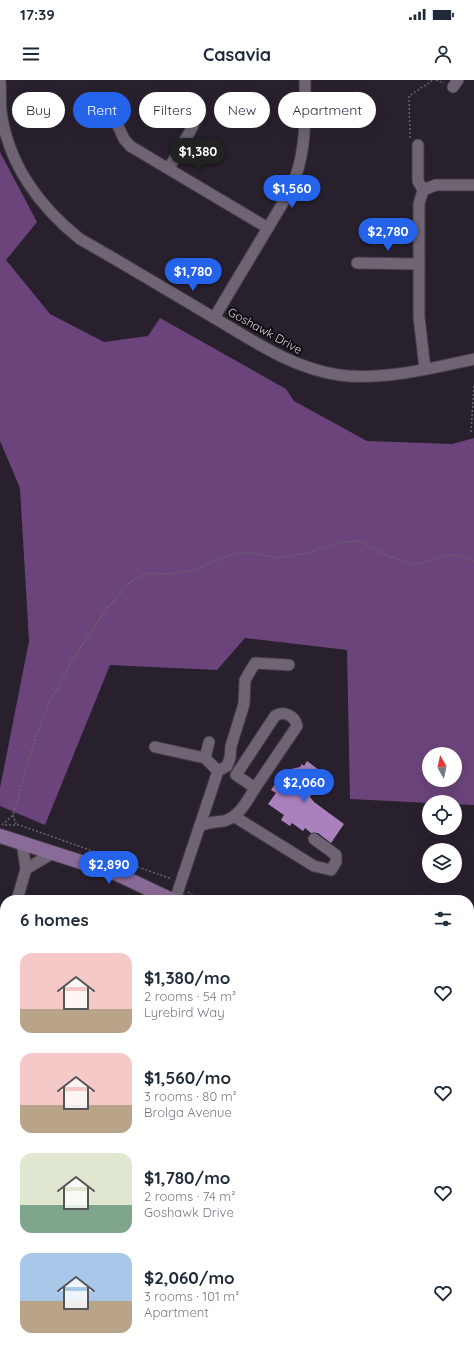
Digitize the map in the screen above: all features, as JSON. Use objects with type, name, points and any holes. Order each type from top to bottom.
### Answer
[{"type":"main road","points":[[1,831],[22,843],[129,879],[162,895]]},
{"type":"street","name":"Goshawk Drive","points":[[0,80],[2,125],[24,177],[41,203],[59,222],[80,238],[214,318],[287,360],[324,372],[359,376],[425,369],[474,359]]},
{"type":"street","points":[[214,318],[290,191],[301,162],[305,118],[305,80]]},
{"type":"street","points":[[119,128],[124,139],[130,146],[268,228]]},
{"type":"street","points":[[169,168],[192,128]]},
{"type":"street","points":[[415,143],[418,182],[423,190],[419,204],[419,264],[420,317],[425,369]]},
{"type":"street","points":[[423,190],[436,185],[474,185]]},
{"type":"street","points":[[357,263],[419,264]]},
{"type":"street","points":[[177,895],[218,771],[227,766],[230,758],[231,746],[244,704],[245,680],[255,663],[289,665]]},
{"type":"street","points":[[200,826],[208,822],[217,822],[235,817],[256,788],[297,726],[292,717],[287,714],[275,716],[236,775],[256,788]]},
{"type":"street","points":[[205,758],[209,742]]},
{"type":"street","points":[[155,747],[205,758],[218,771]]},
{"type":"street","points":[[235,817],[314,866],[330,870],[335,865],[337,857],[314,839]]},
{"type":"street","points":[[18,895],[26,869],[22,843]]},
{"type":"street","points":[[26,869],[53,853]]},
{"type":"path","points":[[415,143],[408,136],[408,96],[433,80]]},
{"type":"path","points":[[436,80],[441,82]]},
{"type":"path","points":[[470,432],[474,386]]},
{"type":"path","points":[[1,831],[13,815],[36,736],[49,704],[71,662],[108,607],[131,581],[148,573],[169,574],[190,571],[237,553],[256,554],[278,558],[310,552],[342,542],[362,541],[384,554],[415,565],[439,557],[454,555],[467,558],[474,562]]},
{"type":"path","points":[[13,815],[16,824]]},
{"type":"path","points":[[1,831],[16,824],[173,879]]},
{"type":"path","points":[[163,883],[165,877]]},
{"type":"path","points":[[186,889],[191,895]]},
{"type":"shaded area","points":[[0,152],[37,222],[6,260],[50,314],[104,342],[148,336],[160,318],[286,389],[294,401],[367,441],[452,444],[474,438],[474,805],[462,804],[462,795],[422,795],[422,803],[350,799],[347,650],[245,638],[217,670],[110,665],[45,825],[0,806],[0,788],[29,641],[20,488],[0,441]]},
{"type":"building","points":[[307,761],[319,770],[316,774],[323,779],[310,797],[314,802],[344,824],[331,843],[318,833],[311,833],[305,828],[303,831],[292,823],[290,826],[281,820],[284,815],[268,804],[276,793],[271,790],[278,780],[282,783],[291,769],[300,767],[302,764],[304,766]]}]
